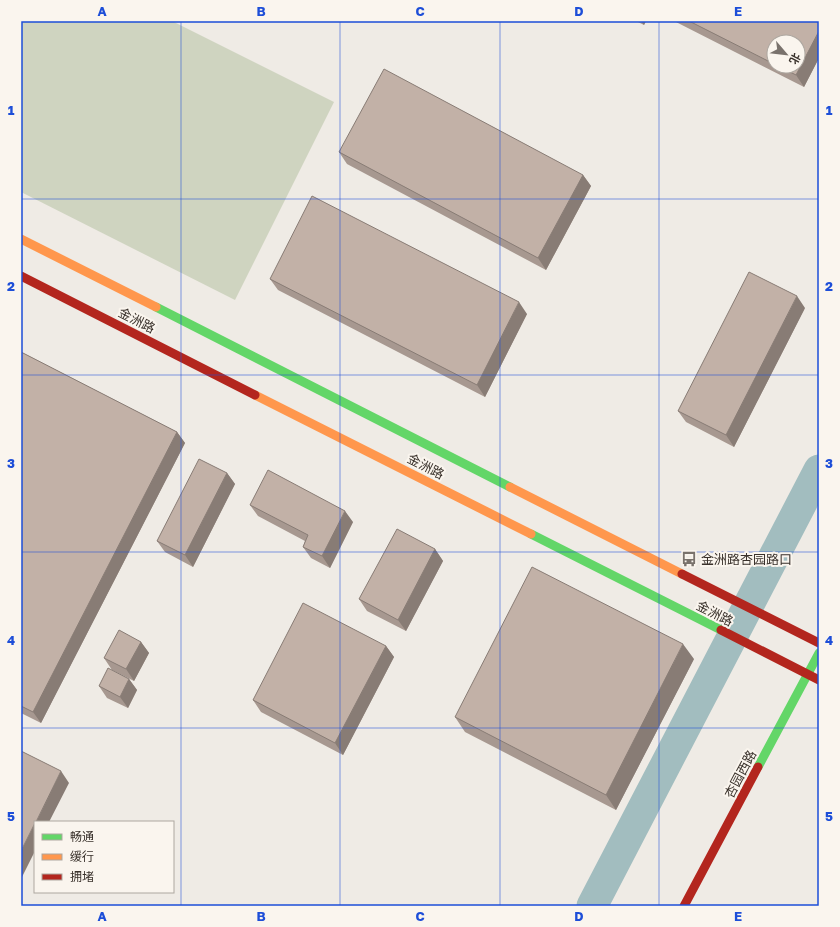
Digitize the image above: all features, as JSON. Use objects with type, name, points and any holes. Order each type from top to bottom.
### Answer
[{"type":"main road","name":"金洲路","points":[[21,239],[819,643]]},
{"type":"main road","name":"金洲路","points":[[21,276],[819,680]]},
{"type":"main road","name":"杏园西路","points":[[684,906],[819,653]]},
{"type":"green space","points":[[21,21],[172,21],[334,102],[235,300],[21,192]]},
{"type":"building","points":[[689,21],[819,21],[819,31],[806,56],[806,34],[766,34],[766,60]]},
{"type":"building","points":[[384,69],[583,175],[538,258],[339,152]]},
{"type":"building","points":[[312,196],[519,302],[477,385],[270,279]]},
{"type":"building","points":[[749,272],[797,296],[726,435],[678,411]]},
{"type":"building","points":[[21,352],[177,432],[33,712],[21,706]]},
{"type":"building","points":[[199,459],[227,473],[185,555],[157,541]]},
{"type":"building","points":[[268,470],[345,511],[322,556],[303,547],[308,535],[250,505]]},
{"type":"building","points":[[397,529],[435,549],[398,620],[359,599]]},
{"type":"building","points":[[532,567],[683,644],[606,795],[455,717]]},
{"type":"building","points":[[303,603],[386,646],[335,743],[253,700]]},
{"type":"building","points":[[119,630],[141,642],[126,669],[104,658]]},
{"type":"building","points":[[108,668],[129,679],[120,697],[99,686]]},
{"type":"building","points":[[21,751],[61,771],[36,821],[34,821],[34,825],[21,851]]},
{"type":"waterway","points":[[592,906],[819,470]]},
{"type":"traffic: fast","points":[[156,307],[510,487]]},
{"type":"traffic: fast","points":[[531,534],[721,630]]},
{"type":"traffic: fast","points":[[758,767],[819,653]]},
{"type":"traffic: slow","points":[[21,239],[156,307]]},
{"type":"traffic: slow","points":[[255,395],[531,534]]},
{"type":"traffic: slow","points":[[510,487],[682,574]]},
{"type":"traffic: jam","points":[[21,276],[255,395]]},
{"type":"traffic: jam","points":[[682,574],[819,643]]},
{"type":"traffic: jam","points":[[721,630],[819,680]]},
{"type":"traffic: jam","points":[[684,906],[758,767]]},
{"type":"place","name":"金洲路杏园路口","points":[[689,559]]}]
